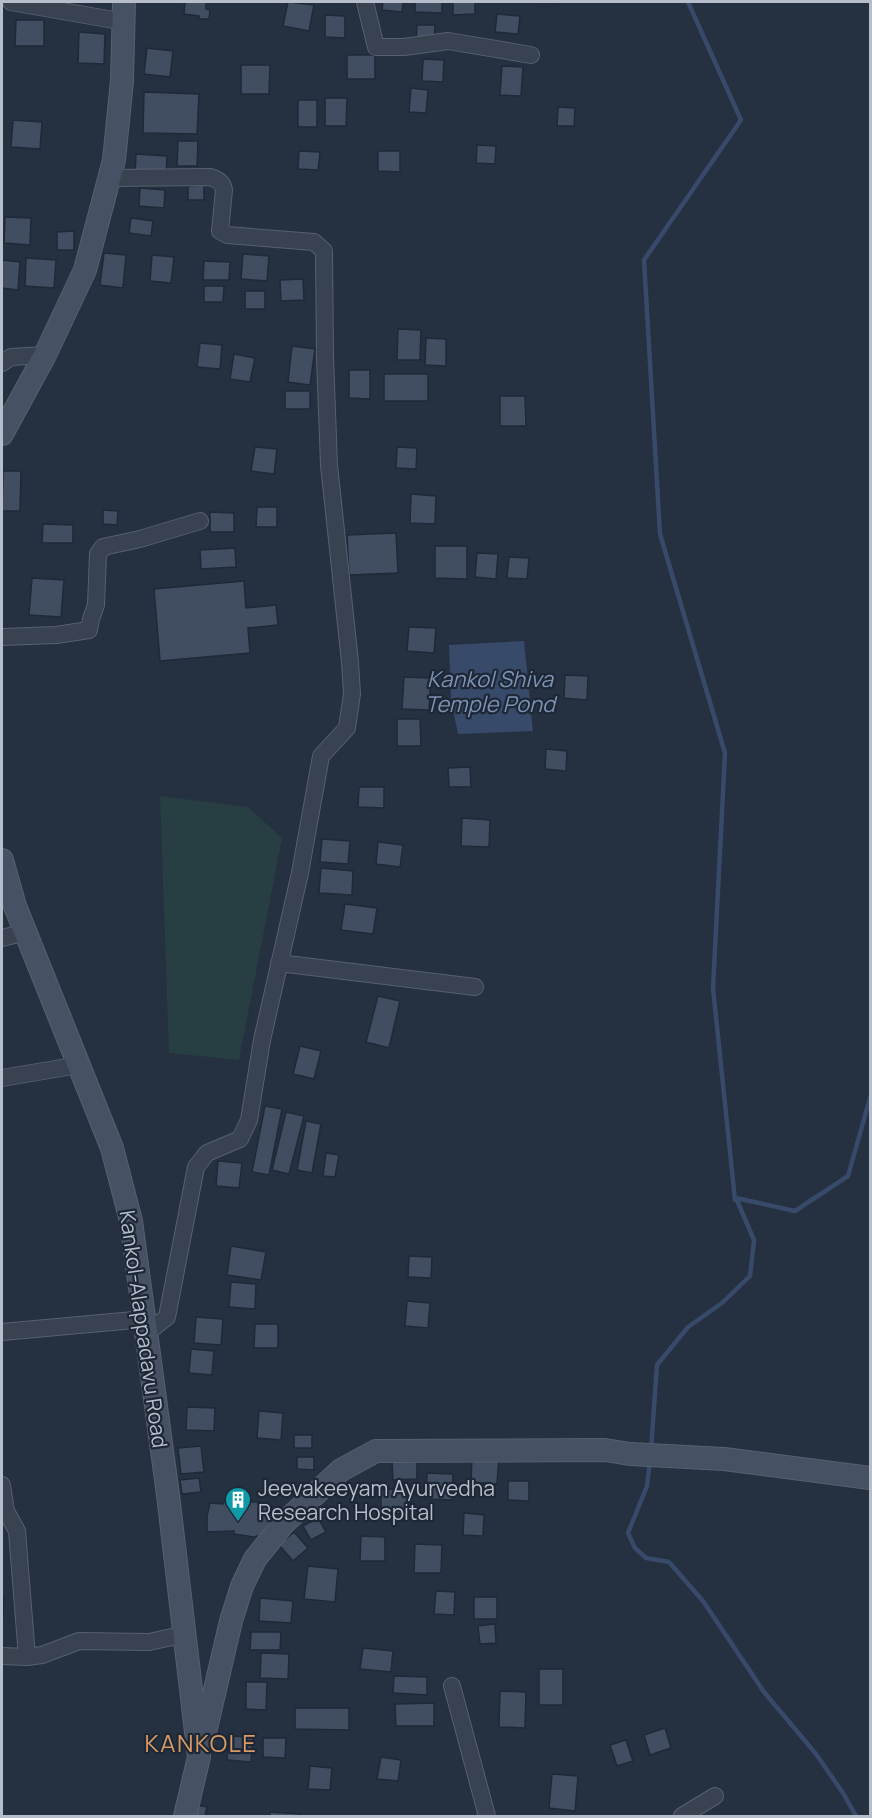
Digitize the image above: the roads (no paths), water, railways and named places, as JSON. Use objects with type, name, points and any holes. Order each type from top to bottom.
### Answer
[{"type":"main road","points":[[2,434],[45,355],[85,270],[109,178],[117,129],[124,12]]},
{"type":"main road","name":"Kankol-Alappadavu Road","points":[[2,860],[15,906],[111,1148],[131,1221],[186,1634],[200,1757],[185,1816]]},
{"type":"main road","points":[[200,1757],[231,1621],[242,1586],[255,1559],[284,1523],[341,1470],[376,1451],[605,1450],[724,1459],[870,1478]]},
{"type":"street","points":[[2,5],[11,2],[124,12]]},
{"type":"street","points":[[365,2],[376,47],[404,47],[448,41],[531,56]]},
{"type":"street","points":[[2,1332],[146,1326],[167,1317],[196,1167],[207,1153],[240,1139],[249,1120],[262,1040],[300,873],[321,756],[346,728],[352,694],[329,465],[324,251],[314,242],[227,235],[220,231],[224,185],[217,179],[210,177],[109,178]]},
{"type":"street","points":[[2,363],[11,357],[45,355]]},
{"type":"street","points":[[2,637],[56,635],[89,630],[96,605],[98,554],[103,547],[200,522]]},
{"type":"street","points":[[2,938],[26,932]]},
{"type":"street","points":[[279,963],[475,987]]},
{"type":"street","points":[[2,1078],[79,1065]]},
{"type":"street","points":[[2,1485],[6,1511],[17,1531],[27,1657]]},
{"type":"street","points":[[2,1656],[8,1658],[42,1655],[79,1641],[149,1642],[186,1634]]},
{"type":"street","points":[[452,1686],[487,1816]]},
{"type":"street","points":[[682,1816],[715,1796]]},
{"type":"water","name":"Kankol Shiva Temple Pond","points":[[524,641],[533,731],[458,734],[451,700],[449,645]]},
{"type":"waterway","points":[[688,2],[741,120],[644,260],[660,534],[725,753],[713,988],[735,1200]]},
{"type":"waterway","points":[[736,1198],[795,1211],[848,1176],[870,1098]]},
{"type":"waterway","points":[[651,1450],[657,1365],[688,1327],[722,1303],[750,1276],[754,1240],[736,1198]]},
{"type":"waterway","points":[[650,1461],[647,1486],[628,1533],[635,1548],[646,1558],[669,1562],[703,1601],[764,1692],[816,1754],[856,1816]]},
{"type":"place","name":"Jeevakeeyam Ayurvedha Research Hospital","points":[[238,1523]]},
{"type":"district","name":"KANKOLE","points":[[201,1742]]}]
